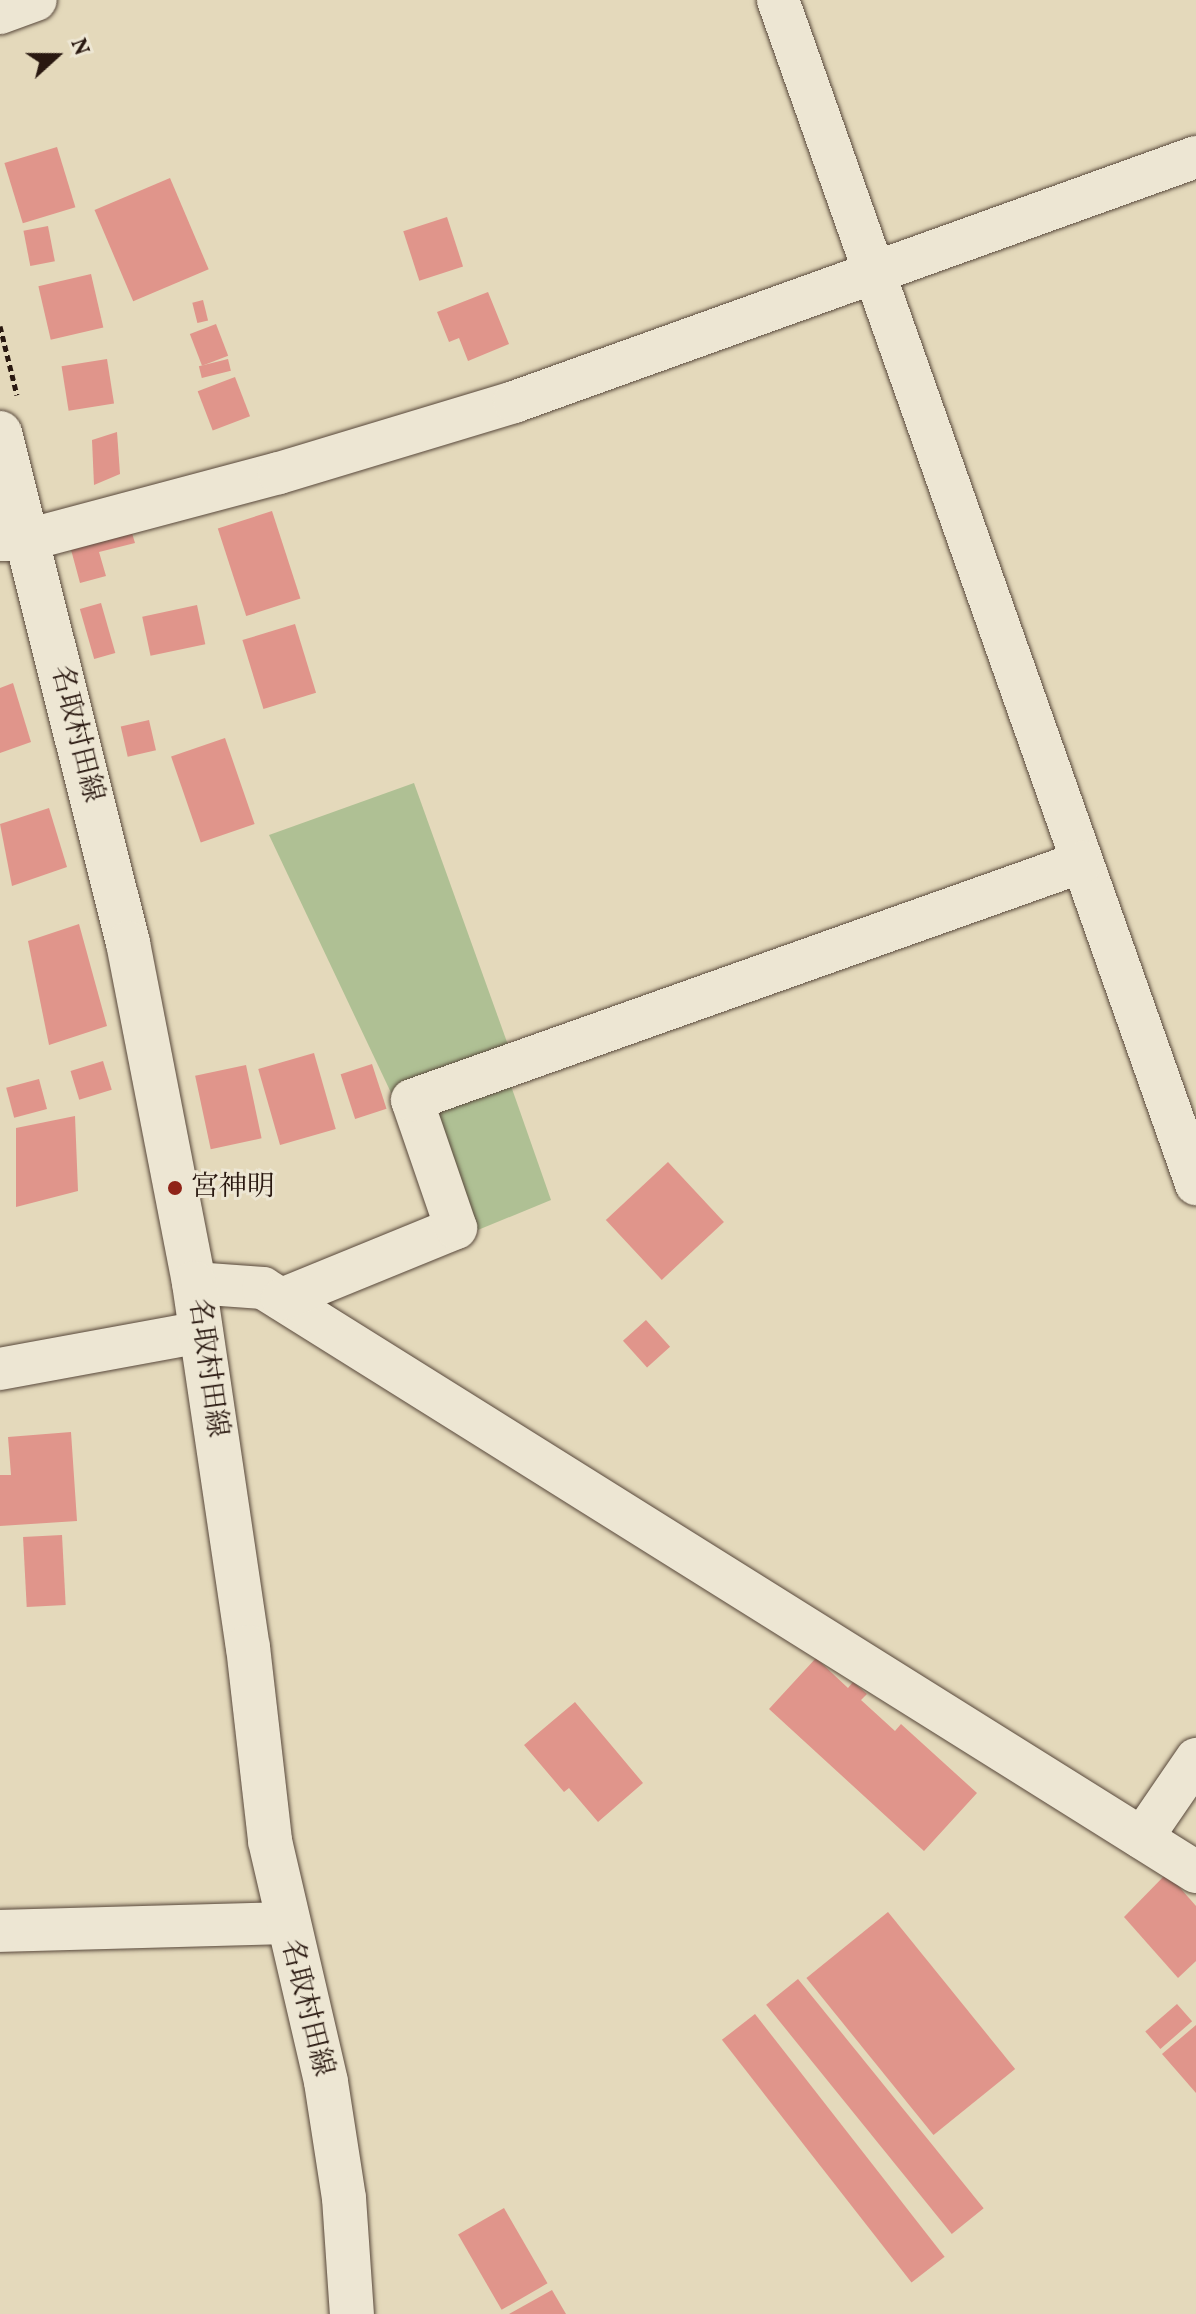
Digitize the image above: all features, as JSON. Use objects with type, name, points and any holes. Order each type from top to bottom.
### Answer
[{"type":"main road","name":"名取村田線","points":[[0,433],[13,540],[128,943],[194,1283],[285,1923],[326,2082],[344,2198],[352,2314]]},
{"type":"street","points":[[0,13],[36,0]]},
{"type":"street","points":[[778,0],[1196,1184]]},
{"type":"street","points":[[13,540],[279,473],[514,402],[1196,157]]},
{"type":"street","points":[[282,1299],[456,1228],[412,1100],[1082,862]]},
{"type":"street","points":[[194,1283],[263,1288],[282,1299],[1196,1872]]},
{"type":"street","points":[[0,1369],[202,1332]]},
{"type":"street","points":[[1142,1838],[1196,1759]]},
{"type":"street","points":[[0,1931],[285,1923]]},
{"type":"green space","points":[[414,783],[512,1056],[394,1099],[269,835]]},
{"type":"green space","points":[[510,1083],[551,1200],[456,1239],[435,1118],[445,1107]]},
{"type":"building","points":[[57,147],[75,207],[23,223],[4,163]]},
{"type":"building","points":[[170,178],[209,269],[133,301],[95,210]]},
{"type":"building","points":[[447,217],[463,266],[419,281],[403,231]]},
{"type":"building","points":[[48,226],[55,261],[30,266],[23,231]]},
{"type":"building","points":[[91,274],[103,328],[51,340],[38,286]]},
{"type":"building","points":[[488,292],[509,344],[468,361],[459,338],[449,342],[437,312]]},
{"type":"building","points":[[203,300],[208,320],[197,323],[192,303]]},
{"type":"building","points":[[216,324],[228,356],[202,366],[190,334]]},
{"type":"building","points":[[107,359],[114,403],[69,411],[62,366]]},
{"type":"building","points":[[228,359],[231,371],[202,378],[199,366]]},
{"type":"building","points":[[235,377],[250,416],[213,431],[198,391]]},
{"type":"building","points":[[117,432],[120,474],[94,485],[92,440]]},
{"type":"building","points":[[272,511],[300,598],[246,616],[218,529]]},
{"type":"building","points":[[131,530],[135,543],[99,552],[106,576],[80,583],[70,546]]},
{"type":"building","points":[[101,603],[115,653],[94,659],[80,609]]},
{"type":"building","points":[[197,605],[205,644],[151,656],[142,617]]},
{"type":"building","points":[[295,624],[316,693],[263,709],[242,640]]},
{"type":"building","points":[[13,683],[31,742],[0,753],[0,688]]},
{"type":"building","points":[[149,720],[156,750],[128,757],[121,727]]},
{"type":"building","points":[[225,738],[255,824],[201,843],[171,757]]},
{"type":"building","points":[[49,808],[67,867],[12,886],[0,824]]},
{"type":"building","points":[[79,924],[107,1026],[49,1045],[28,941]]},
{"type":"building","points":[[314,1053],[336,1129],[280,1145],[258,1069]]},
{"type":"building","points":[[103,1061],[112,1090],[79,1100],[70,1071]]},
{"type":"building","points":[[372,1064],[387,1109],[355,1119],[341,1074]]},
{"type":"building","points":[[246,1065],[262,1138],[211,1149],[195,1076]]},
{"type":"building","points":[[39,1079],[47,1109],[14,1118],[6,1088]]},
{"type":"building","points":[[75,1116],[78,1191],[16,1207],[16,1128]]},
{"type":"building","points":[[668,1162],[724,1222],[662,1280],[606,1220]]},
{"type":"building","points":[[646,1320],[670,1347],[647,1367],[623,1341]]},
{"type":"building","points":[[71,1432],[77,1521],[0,1526],[0,1475],[11,1475],[8,1437]]},
{"type":"building","points":[[62,1535],[66,1605],[27,1607],[23,1537]]},
{"type":"building","points":[[816,1658],[848,1688],[853,1682],[867,1694],[861,1700],[895,1731],[901,1724],[977,1793],[924,1851],[769,1709]]},
{"type":"building","points":[[575,1702],[643,1783],[598,1822],[569,1788],[564,1792],[524,1745]]},
{"type":"building","points":[[1167,1873],[1196,1906],[1196,1961],[1178,1978],[1124,1917]]},
{"type":"building","points":[[888,1912],[1015,2069],[934,2135],[806,1978]]},
{"type":"building","points":[[798,1979],[984,2208],[952,2234],[766,2005]]},
{"type":"building","points":[[1177,2004],[1192,2021],[1160,2049],[1145,2032]]},
{"type":"building","points":[[755,2014],[945,2257],[912,2283],[722,2040]]},
{"type":"building","points":[[1196,2025],[1196,2093],[1162,2054]]},
{"type":"building","points":[[504,2208],[547,2283],[502,2310],[458,2234]]},
{"type":"building","points":[[552,2290],[566,2314],[509,2314]]},
{"type":"place","name":"宮神明","points":[[175,1188]]}]
